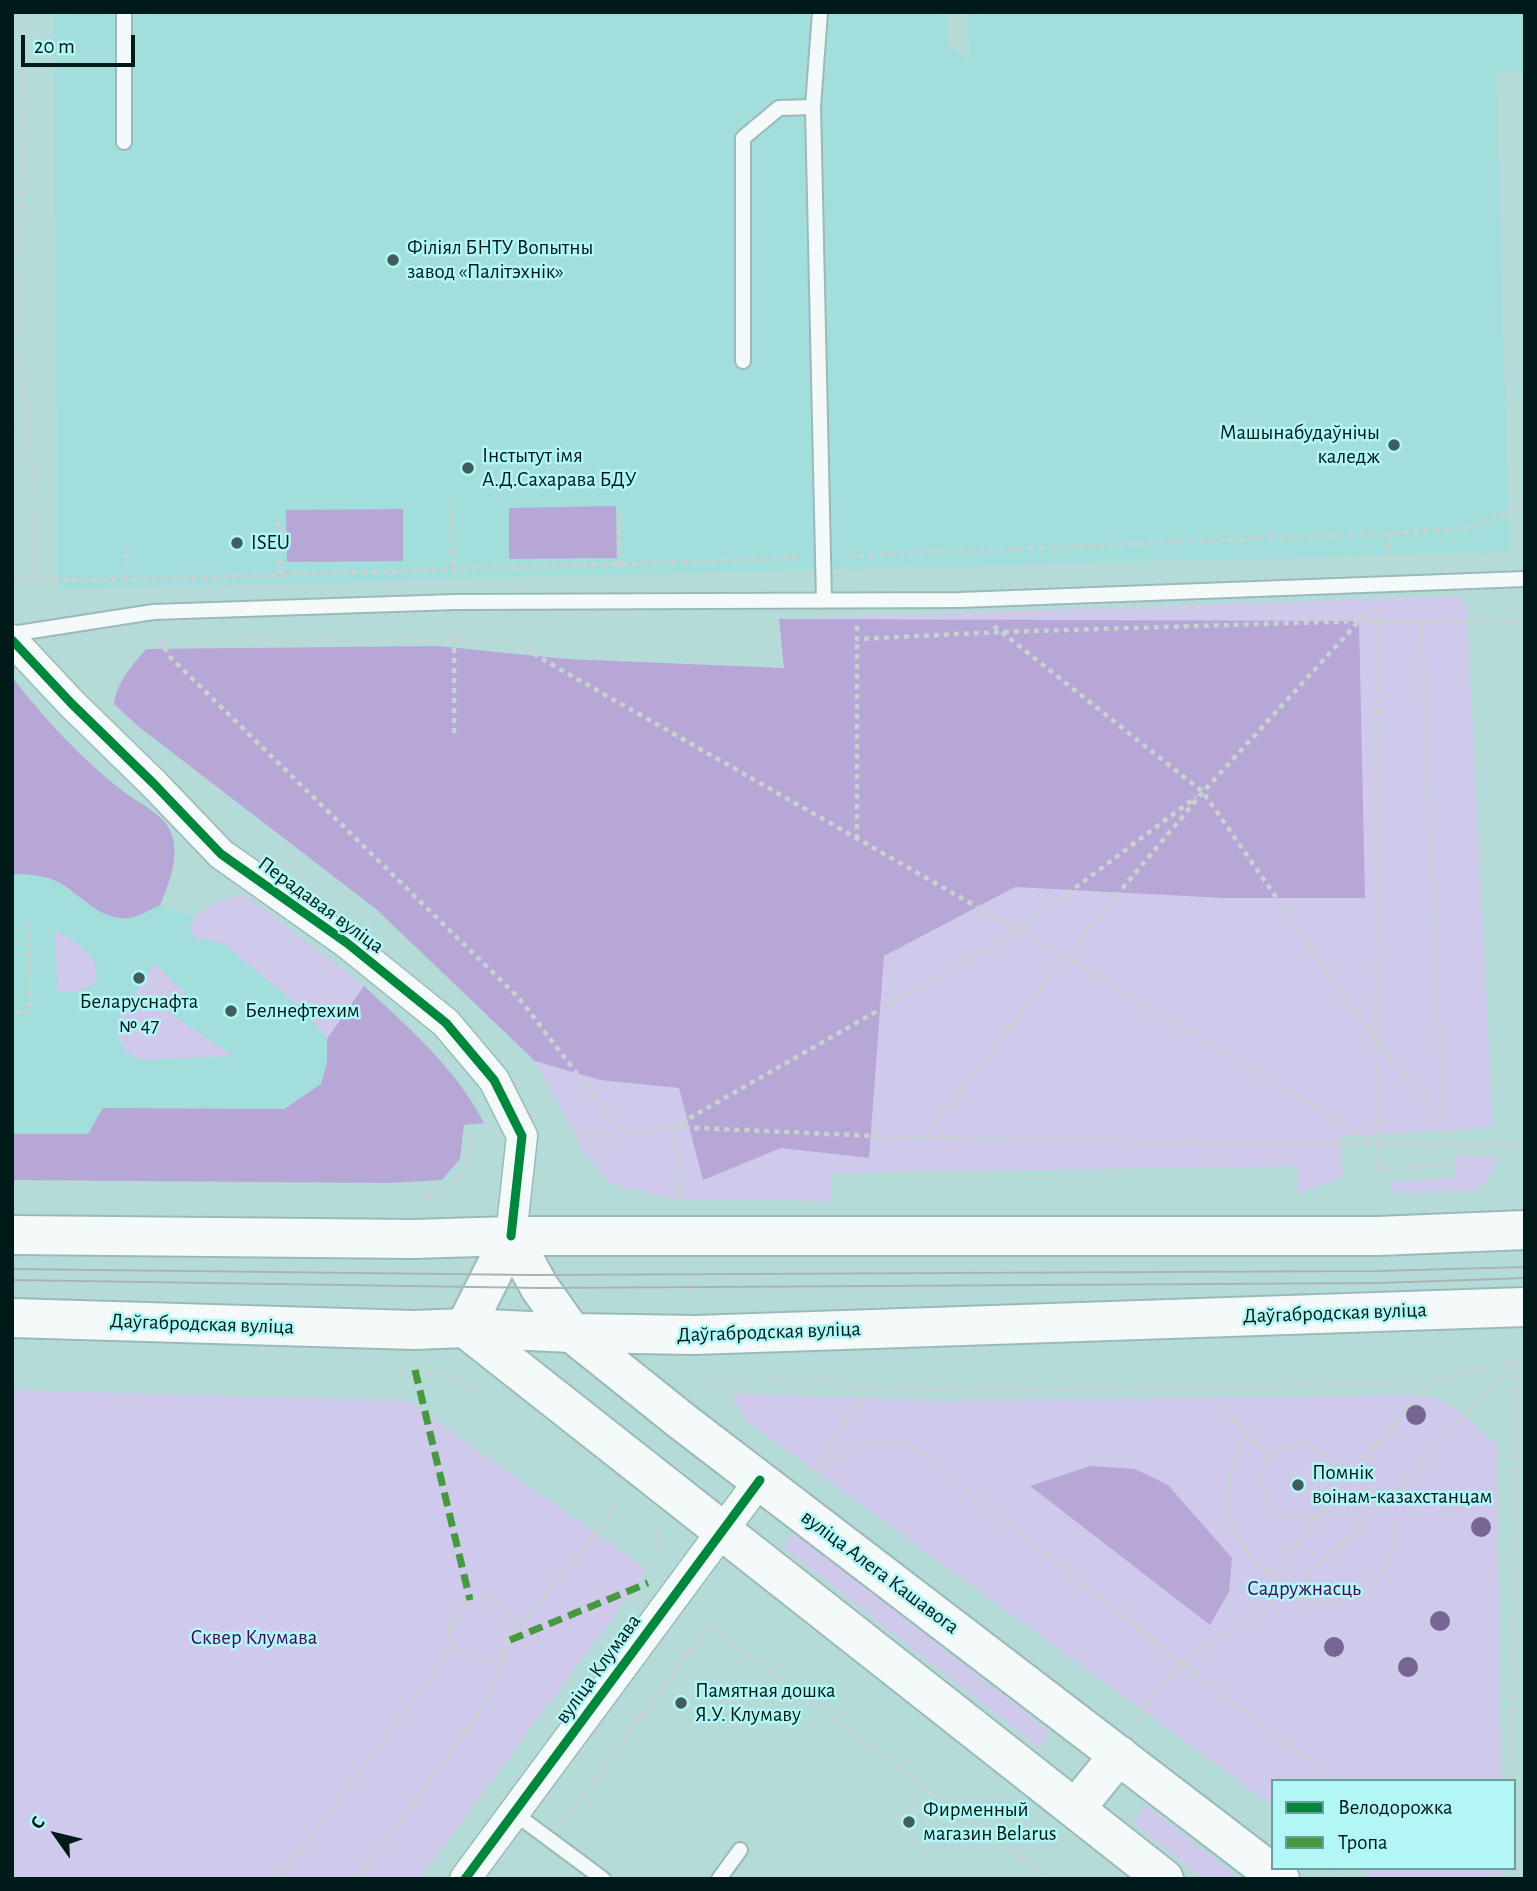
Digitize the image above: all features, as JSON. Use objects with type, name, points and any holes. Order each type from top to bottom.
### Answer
[{"type":"main road","points":[[12,1235],[413,1239],[511,1236],[1378,1236],[1525,1230]]},
{"type":"main road","name":"Перадавая вуліца","points":[[465,1328],[511,1236]]},
{"type":"main road","name":"вуліца Алега Кашавога","points":[[511,1236],[540,1288],[572,1334],[760,1480],[1132,1742],[1280,1879]]},
{"type":"main road","name":"Даўгабродская вуліца","points":[[12,1318],[695,1335],[1525,1307]]},
{"type":"main road","points":[[465,1328],[1164,1879]]},
{"type":"main road","points":[[1075,1809],[1132,1742]]},
{"type":"street","name":"Перадавая вуліца","points":[[12,640],[71,704],[154,784],[221,854],[347,943],[446,1023],[494,1080],[522,1136],[511,1236]]},
{"type":"street","name":"вуліца Клумава","points":[[464,1879],[760,1480]]},
{"type":"lane","points":[[124,12],[124,142]]},
{"type":"lane","points":[[820,12],[813,107],[824,601]]},
{"type":"lane","points":[[743,361],[743,138],[779,108],[813,107]]},
{"type":"lane","points":[[12,634],[153,612],[455,601],[960,600],[1525,579]]},
{"type":"lane","points":[[514,1813],[603,1879]]},
{"type":"lane","points":[[719,1879],[740,1850]]},
{"type":"path","points":[[23,12],[19,353],[30,434],[35,579]]},
{"type":"path","points":[[12,424],[30,434]]},
{"type":"path","points":[[451,500],[453,570]]},
{"type":"path","points":[[12,580],[155,579],[619,565],[1390,533],[1471,528],[1525,505]]},
{"type":"path","points":[[619,565],[619,515],[623,515]]},
{"type":"path","points":[[275,524],[281,525],[280,575]]},
{"type":"path","points":[[125,578],[127,546]]},
{"type":"path","points":[[153,612],[155,579]]},
{"type":"path","points":[[922,1138],[1065,957],[1203,792],[1359,621],[1383,585]]},
{"type":"path","points":[[1383,585],[1377,623],[1378,1168],[1456,1165]]},
{"type":"path","points":[[960,600],[1203,792],[1376,1041],[1443,1116]]},
{"type":"path","points":[[857,637],[1359,621],[1525,623]]},
{"type":"path","points":[[856,622],[857,839]]},
{"type":"path","points":[[1421,622],[1443,1116],[1448,1146]]},
{"type":"path","points":[[454,638],[454,736]]},
{"type":"path","points":[[173,639],[159,639],[170,657],[519,998],[624,1135],[674,1127],[922,1138],[1525,1145]]},
{"type":"path","points":[[229,639],[509,640],[1065,957],[1378,1145]]},
{"type":"path","points":[[674,1127],[1018,930],[1203,792]]},
{"type":"path","points":[[15,1012],[30,1012],[28,923]]},
{"type":"path","points":[[414,1330],[415,1370]]},
{"type":"path","points":[[705,1394],[699,1382],[832,1380],[867,1390],[1203,1389],[1431,1381],[1515,1360]]},
{"type":"path","points":[[1132,1742],[1134,1721],[1182,1664],[1289,1592],[1385,1503],[1515,1360]]},
{"type":"path","points":[[1512,1779],[1515,1360]]},
{"type":"path","points":[[1271,1576],[1354,1471],[1431,1381]]},
{"type":"path","points":[[1203,1389],[1270,1458]]},
{"type":"path","points":[[867,1390],[808,1477],[857,1446],[903,1439],[1182,1664],[1332,1779]]},
{"type":"path","points":[[1245,1433],[1231,1464],[1227,1488],[1229,1519],[1248,1554],[1271,1576],[1289,1592],[1322,1606],[1351,1597],[1376,1578],[1389,1556],[1394,1533],[1385,1503],[1354,1471]]},
{"type":"path","points":[[1318,1517],[1287,1517],[1268,1503],[1261,1483],[1264,1465],[1278,1448],[1302,1443],[1321,1450],[1331,1460],[1336,1479],[1335,1495]]},
{"type":"path","points":[[359,1879],[492,1693],[510,1640],[512,1630],[507,1612],[491,1600],[480,1598],[470,1600],[453,1614],[451,1635],[462,1653],[480,1660],[498,1654],[510,1640],[625,1496]]},
{"type":"path","points":[[518,1879],[708,1625],[1049,1879]]},
{"type":"path","points":[[279,1879],[455,1645]]},
{"type":"path","points":[[1516,1848],[1516,1867]]},
{"type":"shaded area","points":[[54,12],[947,12],[948,47],[969,60],[968,12],[1525,12],[1525,72],[1496,72],[1509,552],[58,589]]},
{"type":"shaded area","points":[[616,506],[617,558],[509,559],[509,508]]},
{"type":"shaded area","points":[[403,509],[403,561],[287,562],[286,510]]},
{"type":"shaded area","points":[[779,619],[1359,621],[1365,898],[1224,898],[1015,887],[884,956],[869,1158],[781,1148],[703,1180],[679,1088],[600,1080],[535,1061],[376,909],[139,727],[114,704],[122,681],[146,649],[438,646],[566,659],[784,668]]},
{"type":"shaded area","points":[[12,677],[78,752],[167,825],[174,843],[174,859],[169,883],[160,905],[137,916],[118,918],[99,911],[56,881],[34,875],[12,874]]},
{"type":"shaded area","name":"Беларуснафта № 47","points":[[12,874],[29,874],[56,881],[87,904],[111,916],[130,918],[160,905],[193,917],[190,929],[205,939],[224,944],[306,1012],[327,1039],[327,1062],[321,1084],[283,1109],[104,1108],[88,1134],[12,1134]]},
{"type":"shaded area","points":[[364,986],[415,1033],[445,1066],[484,1123],[464,1125],[460,1159],[442,1180],[388,1183],[12,1180],[12,1134],[88,1134],[103,1108],[284,1109],[321,1084],[327,1062],[327,1039]]},
{"type":"shaded area","points":[[1090,1466],[1135,1469],[1168,1485],[1232,1558],[1229,1592],[1210,1625],[1030,1486]]},
{"type":"green space","points":[[1460,596],[1467,613],[1493,1127],[1340,1137],[1343,1176],[1298,1194],[1297,1166],[831,1173],[831,1201],[672,1199],[609,1183],[584,1151],[535,1061],[376,909],[139,727],[114,704],[122,681],[146,649],[438,646],[566,659],[784,668],[779,619]]},
{"type":"green space","points":[[244,894],[364,986],[327,1039],[306,1012],[224,944],[205,939],[196,940],[190,929],[198,914],[211,905]]},
{"type":"green space","points":[[55,930],[86,950],[95,964],[96,983],[81,991],[57,991]]},
{"type":"green space","points":[[154,964],[185,992],[171,1014],[233,1056],[142,1060],[126,1052],[118,1036],[116,1023]]},
{"type":"green space","points":[[1456,1155],[1493,1157],[1496,1161],[1492,1173],[1477,1191],[1411,1193],[1392,1191],[1388,1185],[1393,1182],[1456,1178]]},
{"type":"green space","name":"Сквер Клумава","points":[[12,1390],[408,1401],[648,1570],[419,1879],[12,1879]]},
{"type":"green space","name":"Садружнасць","points":[[731,1393],[940,1401],[1427,1395],[1456,1409],[1497,1444],[1501,1779],[1271,1779],[1271,1805],[744,1419]]},
{"type":"green space","points":[[794,1532],[1051,1733],[1039,1748],[784,1548]]},
{"type":"green space","points":[[1146,1805],[1240,1879],[1203,1879],[1133,1823]]},
{"type":"green space","points":[[1361,1870],[1502,1870],[1501,1879],[1372,1879]]},
{"type":"tram line","points":[[12,1269],[532,1275],[1378,1271],[1525,1267]]},
{"type":"tram line","points":[[12,1280],[540,1288],[1379,1283],[1525,1278]]},
{"type":"marked path","points":[[415,1370],[470,1600]]},
{"type":"marked path","points":[[510,1640],[648,1583]]},
{"type":"cycle path","points":[[12,640],[221,854],[347,943],[446,1023],[494,1080],[522,1136],[511,1236]]},
{"type":"cycle path","points":[[465,1879],[760,1480]]},
{"type":"place","name":"Філіял БНТУ Вопытны завод «Палітэхнік»","points":[[393,260]]},
{"type":"place","name":"Машынабудаўнічы каледж","points":[[1394,445]]},
{"type":"place","name":"Інстытут імя А.Д.Сахарава БДУ","points":[[468,468]]},
{"type":"place","name":"ISEU","points":[[237,543]]},
{"type":"place","name":"Беларуснафта № 47","points":[[139,978]]},
{"type":"place","name":"Белнефтехим","points":[[231,1011]]},
{"type":"place","name":"Помнік воінам-казахстанцам","points":[[1298,1485]]},
{"type":"place","name":"Памятная дошка Я.У. Клумаву","points":[[681,1703]]},
{"type":"place","name":"Фирменный магазин Belarus","points":[[909,1822]]}]
